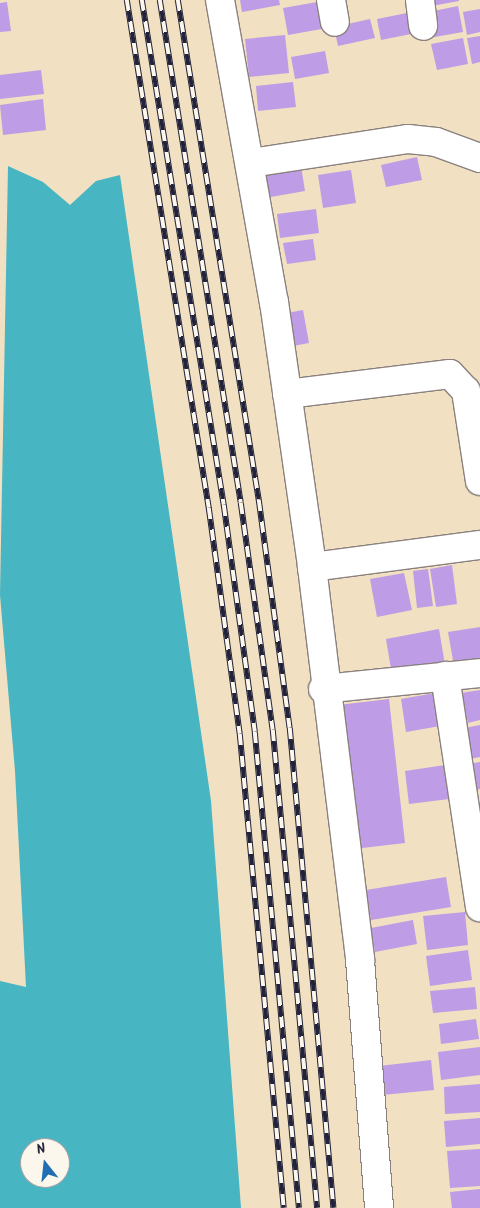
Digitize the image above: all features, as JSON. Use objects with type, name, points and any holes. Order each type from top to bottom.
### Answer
[{"type":"street","points":[[220,0],[250,163],[287,394],[312,567],[323,689],[360,960],[379,1208]]},
{"type":"street","points":[[250,163],[408,138],[436,142],[480,158]]},
{"type":"street","points":[[287,394],[450,374],[466,391],[480,481]]},
{"type":"street","points":[[312,567],[480,545]]},
{"type":"street","points":[[323,689],[480,672]]},
{"type":"street","points":[[445,676],[480,907]]},
{"type":"water","points":[[8,166],[43,182],[70,205],[96,181],[120,175],[211,801],[241,1208],[0,1208],[0,981],[26,987],[15,771],[0,595]]},
{"type":"building","points":[[240,0],[279,0],[280,5],[242,12]]},
{"type":"building","points":[[424,0],[459,0],[459,1],[426,7]]},
{"type":"building","points":[[323,1],[327,28],[288,35],[283,8]]},
{"type":"building","points":[[7,2],[11,31],[0,32],[0,3]]},
{"type":"building","points":[[458,6],[463,32],[429,38],[424,13]]},
{"type":"building","points":[[480,9],[480,32],[467,35],[463,12]]},
{"type":"building","points":[[412,12],[416,33],[381,40],[377,19]]},
{"type":"building","points":[[370,19],[375,38],[338,46],[334,27]]},
{"type":"building","points":[[285,35],[289,73],[249,77],[245,39]]},
{"type":"building","points":[[480,36],[480,62],[472,64],[467,38]]},
{"type":"building","points":[[463,38],[468,64],[437,70],[431,44]]},
{"type":"building","points":[[325,51],[329,73],[295,79],[291,57]]},
{"type":"building","points":[[41,70],[44,94],[0,99],[0,75]]},
{"type":"building","points":[[293,82],[296,107],[258,111],[256,86]]},
{"type":"building","points":[[43,99],[46,130],[3,135],[0,105]]},
{"type":"building","points":[[417,157],[422,180],[386,187],[381,165]]},
{"type":"building","points":[[301,166],[305,191],[265,198],[261,172]]},
{"type":"building","points":[[351,170],[356,203],[323,208],[318,175]]},
{"type":"building","points":[[316,209],[319,233],[280,238],[277,214]]},
{"type":"building","points":[[313,239],[316,260],[287,264],[283,243]]},
{"type":"building","points":[[303,310],[309,343],[293,346],[287,313]]},
{"type":"building","points":[[452,565],[457,604],[436,607],[430,569]]},
{"type":"building","points":[[428,569],[433,606],[417,608],[413,571]]},
{"type":"building","points":[[404,573],[412,610],[377,617],[370,579]]},
{"type":"building","points":[[480,627],[480,662],[454,666],[448,632]]},
{"type":"building","points":[[439,629],[445,665],[392,675],[386,639]]},
{"type":"building","points":[[480,690],[480,720],[468,723],[461,693]]},
{"type":"building","points":[[441,692],[446,725],[406,732],[401,699]]},
{"type":"building","points":[[389,699],[405,843],[354,849],[338,705]]},
{"type":"building","points":[[480,725],[480,757],[469,759],[464,728]]},
{"type":"building","points":[[480,762],[480,789],[473,790],[469,764]]},
{"type":"building","points":[[445,765],[449,799],[409,804],[405,771]]},
{"type":"building","points":[[446,877],[451,907],[371,920],[366,890]]},
{"type":"building","points":[[465,912],[468,945],[427,950],[423,916]]},
{"type":"building","points":[[413,920],[417,944],[375,952],[371,928]]},
{"type":"building","points":[[468,950],[472,980],[430,986],[426,956]]},
{"type":"building","points":[[475,987],[477,1009],[433,1013],[430,991]]},
{"type":"building","points":[[476,1019],[479,1039],[441,1044],[439,1024]]},
{"type":"building","points":[[480,1047],[480,1075],[441,1080],[438,1052]]},
{"type":"building","points":[[431,1060],[434,1090],[382,1095],[379,1066]]},
{"type":"building","points":[[480,1084],[480,1112],[445,1114],[444,1087]]},
{"type":"building","points":[[480,1118],[480,1144],[446,1147],[444,1121]]},
{"type":"building","points":[[480,1149],[480,1186],[450,1188],[447,1151]]},
{"type":"building","points":[[480,1189],[480,1208],[452,1208],[450,1192]]},
{"type":"railway","points":[[127,0],[209,508],[240,734],[284,1208]]},
{"type":"railway","points":[[142,0],[224,505],[255,732],[299,1208]]},
{"type":"railway","points":[[160,0],[241,503],[273,730],[317,1208]]},
{"type":"railway","points":[[178,0],[259,500],[290,728],[334,1208]]}]
